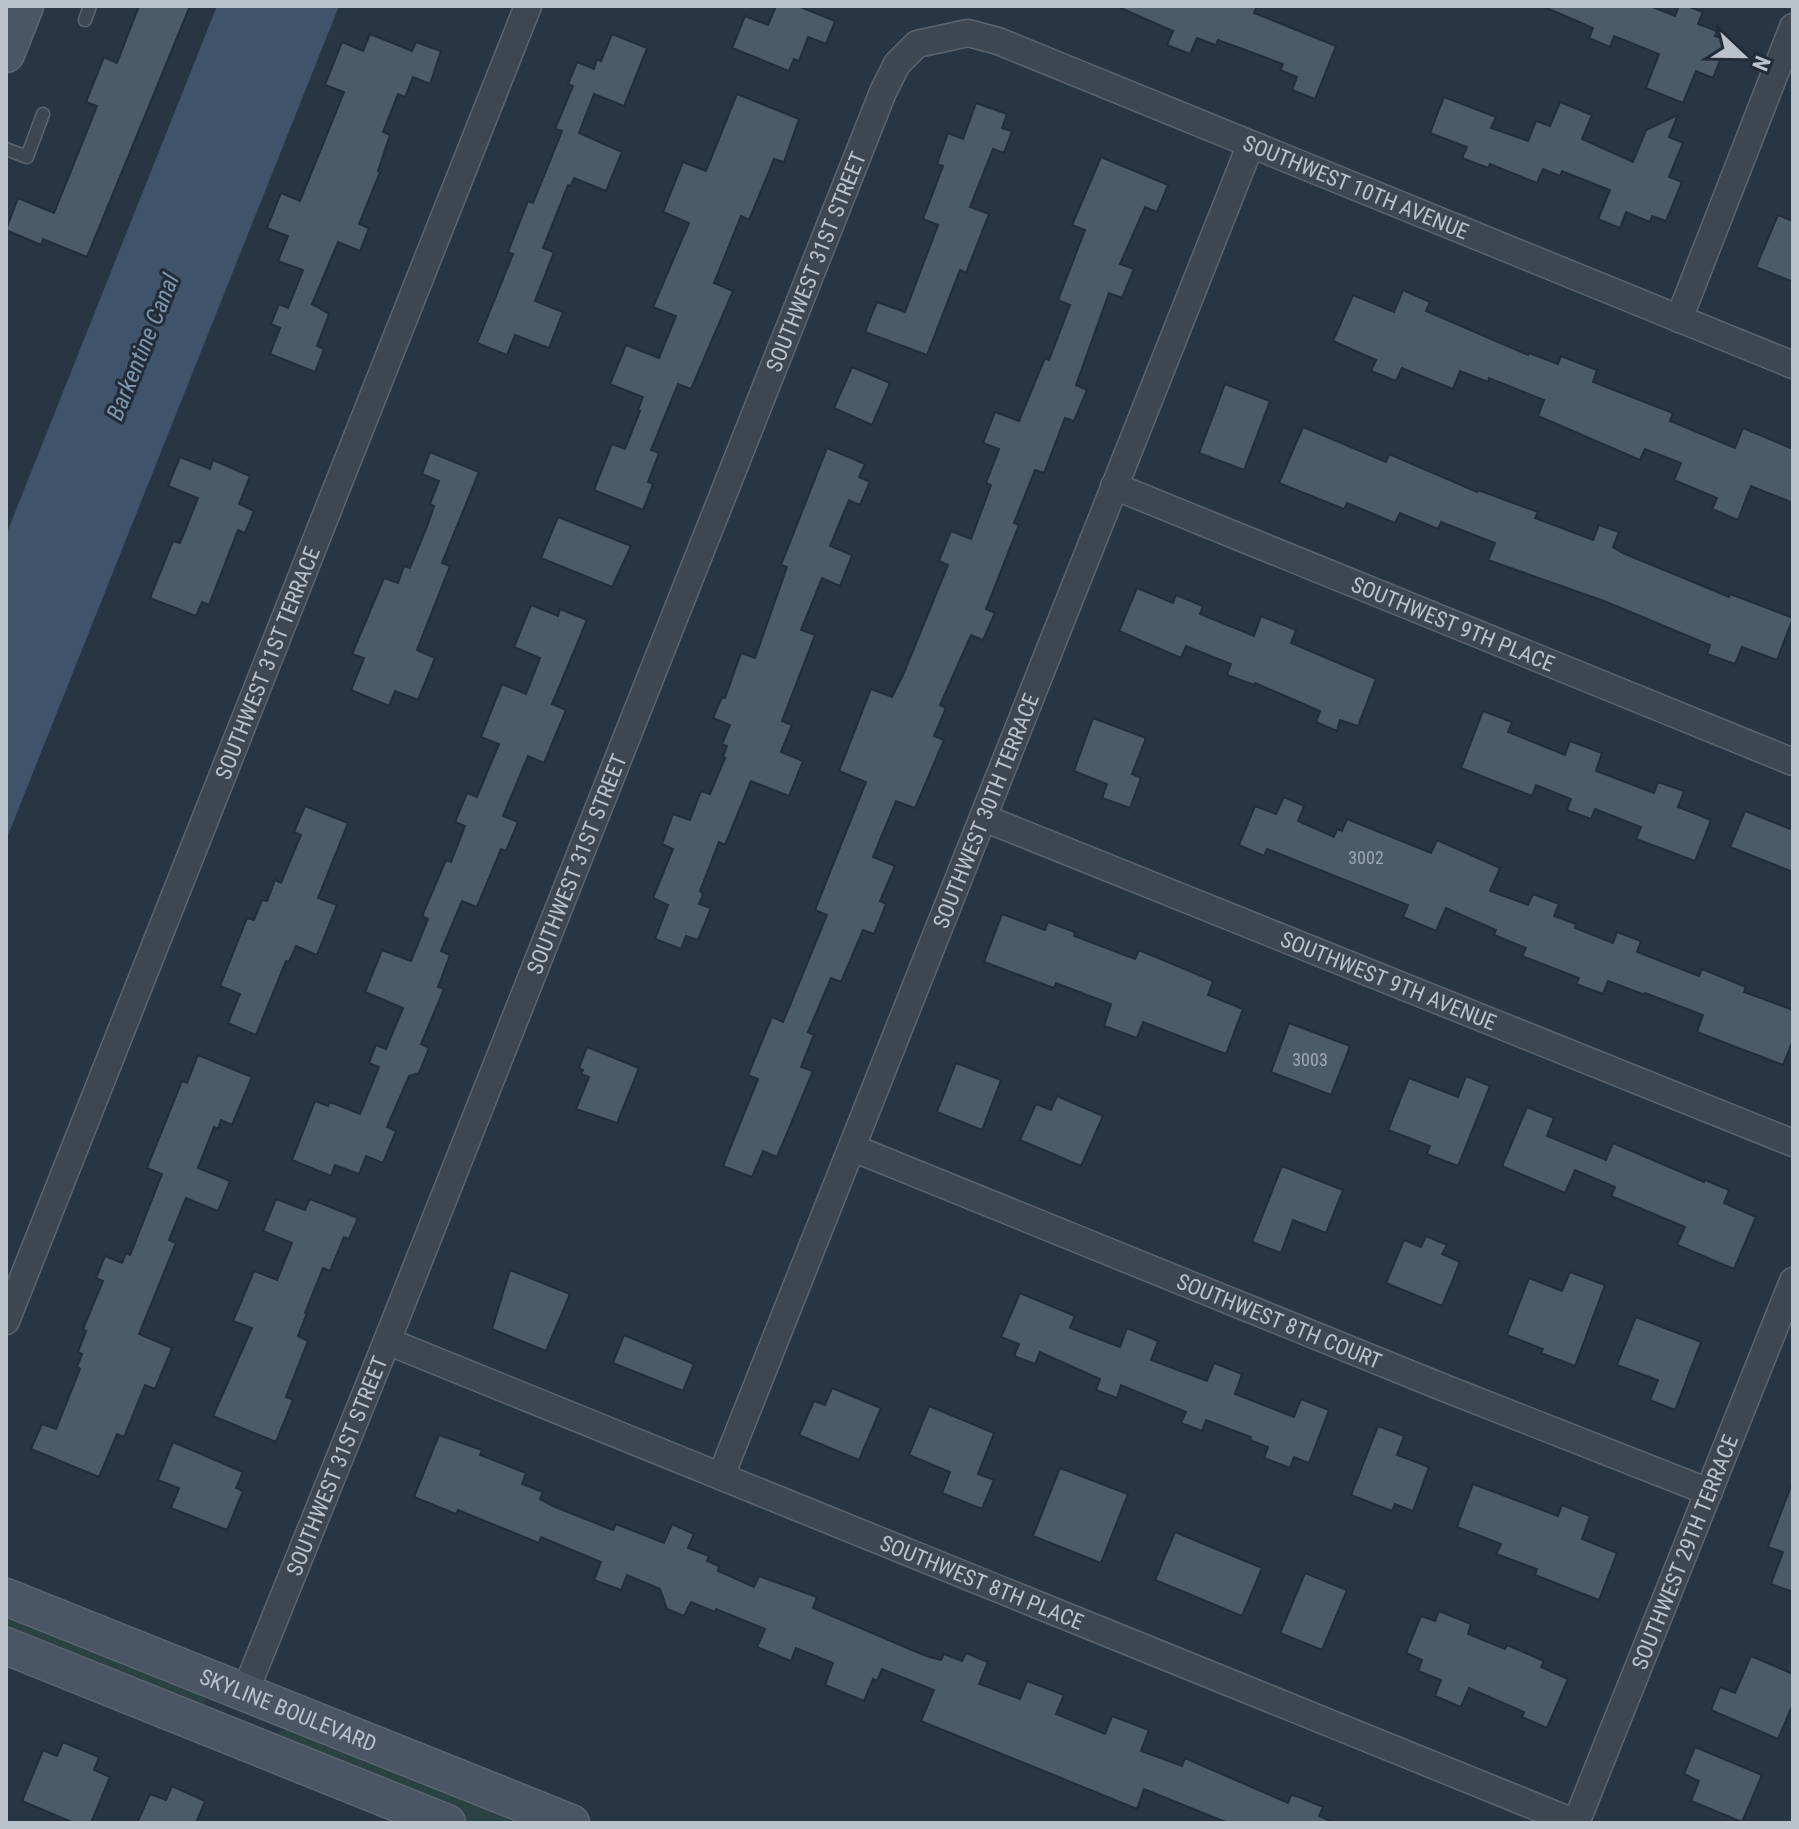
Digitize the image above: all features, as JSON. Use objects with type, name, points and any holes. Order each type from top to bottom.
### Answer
[{"type":"street","points":[[6,54],[25,6]]},
{"type":"street","name":"SOUTHWEST 31ST TERRACE","points":[[6,1321],[528,6]]},
{"type":"street","points":[[1679,319],[1793,27]]},
{"type":"street","name":"SOUTHWEST 10TH AVENUE","points":[[917,44],[968,33],[998,41],[1793,365]]},
{"type":"street","name":"SOUTHWEST 31ST STREET","points":[[245,1692],[883,92],[897,64],[917,44]]},
{"type":"street","name":"SOUTHWEST 30TH TERRACE","points":[[721,1476],[1250,146]]},
{"type":"street","name":"SOUTHWEST 9TH PLACE","points":[[1114,486],[1793,762]]},
{"type":"street","name":"SOUTHWEST 9TH AVENUE","points":[[984,818],[1793,1143]]},
{"type":"street","name":"SOUTHWEST 8TH COURT","points":[[853,1148],[1709,1492]]},
{"type":"street","name":"SOUTHWEST 29TH TERRACE","points":[[1576,1823],[1793,1281]]},
{"type":"street","name":"SOUTHWEST 8TH PLACE","points":[[387,1341],[1576,1823]]},
{"type":"street","name":"SKYLINE BOULEVARD","points":[[6,1597],[552,1819]]},
{"type":"street","points":[[6,1646],[447,1823]]},
{"type":"street","points":[[228,1735],[245,1692]]},
{"type":"lane","points":[[85,20],[90,6]]},
{"type":"lane","points":[[6,149],[27,157],[43,114]]},
{"type":"green space","points":[[6,1610],[198,1687],[206,1699],[205,1703],[203,1706],[6,1633]]},
{"type":"green space","points":[[288,1729],[506,1813],[511,1823],[473,1823],[298,1753],[281,1743],[274,1734]]},
{"type":"water","name":"Barkentine Canal","points":[[217,6],[339,6],[6,840],[6,535]]},
{"type":"building","points":[[139,6],[190,6],[87,257],[43,239],[41,245],[6,230],[18,198],[54,213],[97,106],[86,102],[104,57],[117,63]]},
{"type":"building","points":[[776,6],[798,6],[835,21],[826,44],[808,37],[799,61],[794,59],[789,71],[732,48],[745,16],[768,25]]},
{"type":"building","points":[[1116,6],[1257,6],[1254,13],[1336,46],[1315,99],[1292,90],[1297,77],[1280,70],[1283,64],[1218,40],[1216,45],[1197,38],[1190,54],[1167,45],[1173,31]]},
{"type":"building","points":[[1542,6],[1650,6],[1675,16],[1679,6],[1687,6],[1703,12],[1698,24],[1717,31],[1715,36],[1728,41],[1713,78],[1696,71],[1683,103],[1646,88],[1659,54],[1614,36],[1610,47],[1589,38],[1593,28]]},
{"type":"building","points":[[370,34],[412,51],[416,42],[441,51],[430,84],[413,77],[405,97],[398,94],[383,132],[390,135],[380,172],[359,224],[369,228],[360,251],[338,242],[312,304],[329,314],[317,346],[324,349],[315,372],[270,354],[280,328],[271,324],[279,304],[288,308],[303,270],[278,261],[288,236],[267,228],[281,193],[300,201],[344,92],[325,85],[342,42],[363,51]]},
{"type":"building","points":[[612,34],[647,48],[624,106],[594,94],[579,133],[622,152],[606,191],[574,178],[571,186],[568,185],[543,248],[554,252],[535,301],[563,312],[549,348],[515,335],[507,355],[477,343],[513,254],[508,252],[528,201],[533,203],[562,131],[555,129],[573,86],[568,84],[577,62],[594,69],[597,59],[601,61]]},
{"type":"building","points":[[737,94],[799,119],[784,162],[774,159],[749,220],[741,216],[714,283],[733,291],[691,389],[678,384],[651,450],[659,453],[648,482],[653,484],[643,510],[594,490],[612,444],[625,449],[643,397],[610,384],[626,345],[659,358],[676,316],[653,307],[689,223],[663,212],[683,162],[706,171]]},
{"type":"building","points":[[1444,97],[1496,117],[1491,128],[1528,141],[1536,121],[1550,126],[1560,102],[1592,115],[1582,139],[1633,162],[1646,130],[1678,115],[1669,137],[1683,143],[1669,177],[1682,182],[1666,221],[1652,216],[1650,222],[1626,212],[1620,228],[1598,219],[1610,190],[1562,171],[1560,176],[1543,169],[1537,183],[1490,164],[1488,168],[1462,158],[1467,147],[1430,133]]},
{"type":"building","points":[[976,103],[1007,114],[1002,128],[1012,131],[1004,153],[993,149],[970,207],[989,214],[966,273],[960,270],[927,355],[865,332],[877,302],[905,312],[938,225],[923,219],[943,166],[937,164],[948,133],[963,139]]},
{"type":"building","points":[[1101,157],[1168,185],[1157,212],[1145,207],[1120,264],[1134,269],[1122,298],[1109,293],[1076,385],[1087,390],[1074,421],[1065,418],[1044,473],[1035,470],[1014,523],[1019,525],[986,609],[995,613],[983,640],[971,635],[940,705],[946,708],[934,736],[944,740],[915,808],[896,801],[873,857],[895,866],[880,901],[886,904],[874,934],[863,930],[841,982],[831,978],[808,1032],[814,1035],[801,1067],[813,1071],[777,1157],[763,1151],[752,1177],[723,1166],[758,1079],[748,1075],[772,1017],[783,1022],[827,915],[815,910],[866,782],[839,771],[871,689],[892,697],[903,675],[948,565],[939,561],[951,531],[971,539],[991,485],[986,483],[999,449],[983,443],[995,412],[1019,421],[1045,358],[1049,360],[1070,305],[1058,300],[1085,230],[1072,225]]},
{"type":"building","points":[[1778,215],[1793,221],[1793,282],[1756,267]]},
{"type":"building","points":[[1403,290],[1430,302],[1426,311],[1528,355],[1558,364],[1561,356],[1597,370],[1593,382],[1673,413],[1670,421],[1735,448],[1743,428],[1793,449],[1793,503],[1751,486],[1738,520],[1712,509],[1717,498],[1674,480],[1681,463],[1645,449],[1640,460],[1538,416],[1544,400],[1489,378],[1488,382],[1460,371],[1453,389],[1402,368],[1396,381],[1371,371],[1376,360],[1333,341],[1353,295],[1394,312]]},
{"type":"building","points":[[852,367],[890,383],[872,425],[834,408]]},
{"type":"building","points":[[1225,384],[1270,401],[1244,470],[1199,453]]},
{"type":"building","points":[[1303,427],[1386,462],[1389,454],[1477,492],[1538,512],[1535,518],[1593,540],[1599,525],[1619,532],[1613,547],[1623,553],[1729,597],[1730,594],[1793,618],[1777,660],[1742,647],[1735,664],[1707,654],[1710,645],[1604,601],[1488,560],[1495,543],[1441,522],[1438,529],[1400,513],[1395,523],[1347,503],[1344,509],[1279,483]]},
{"type":"building","points":[[827,448],[865,464],[859,477],[870,482],[860,505],[849,500],[830,546],[852,555],[840,586],[822,578],[801,630],[815,635],[782,721],[792,725],[781,752],[803,761],[789,796],[751,781],[725,845],[719,842],[700,891],[703,894],[699,904],[711,908],[698,940],[686,936],[681,949],[655,939],[668,905],[653,898],[673,849],[662,844],[673,814],[690,820],[701,791],[710,794],[725,758],[727,746],[722,744],[730,725],[713,718],[722,697],[725,698],[741,653],[755,658],[787,567],[781,565]]},
{"type":"building","points":[[430,452],[479,472],[442,563],[450,566],[417,650],[435,658],[418,700],[395,691],[389,706],[351,690],[364,658],[352,654],[384,578],[398,583],[404,566],[410,568],[428,524],[434,506],[430,504],[439,481],[422,474]]},
{"type":"building","points":[[180,457],[210,469],[213,460],[250,476],[239,504],[254,511],[245,533],[238,530],[209,605],[202,602],[196,616],[150,598],[173,541],[180,543],[198,498],[168,486]]},
{"type":"building","points":[[558,517],[631,546],[612,587],[541,558]]},
{"type":"building","points":[[1137,588],[1173,603],[1176,595],[1203,606],[1200,614],[1254,636],[1261,616],[1296,630],[1291,643],[1376,679],[1358,726],[1340,720],[1337,731],[1316,722],[1320,711],[1255,683],[1227,675],[1231,664],[1186,646],[1181,658],[1119,631]]},
{"type":"building","points":[[531,605],[558,616],[560,609],[587,620],[552,704],[566,710],[544,763],[528,756],[503,816],[518,822],[506,851],[501,849],[477,907],[462,901],[441,951],[450,955],[438,987],[444,989],[421,1044],[429,1048],[419,1073],[409,1076],[387,1127],[396,1131],[383,1163],[366,1156],[359,1174],[335,1165],[331,1176],[292,1160],[315,1101],[328,1106],[330,1102],[360,1114],[379,1067],[369,1063],[376,1045],[386,1049],[403,1008],[365,992],[382,950],[411,961],[428,919],[422,916],[446,860],[451,862],[465,826],[455,822],[467,793],[477,797],[499,744],[481,737],[502,684],[526,694],[540,658],[514,647]]},
{"type":"building","points":[[1483,711],[1512,722],[1508,732],[1565,755],[1570,741],[1602,753],[1596,771],[1654,793],[1658,782],[1684,791],[1678,807],[1711,820],[1695,861],[1636,839],[1641,827],[1595,809],[1591,819],[1567,810],[1571,799],[1536,785],[1532,796],[1461,768]]},
{"type":"building","points":[[1093,718],[1146,738],[1132,774],[1141,778],[1130,808],[1102,798],[1107,784],[1074,771]]},
{"type":"building","points":[[1284,797],[1304,806],[1298,821],[1334,837],[1337,829],[1342,831],[1347,819],[1431,853],[1437,840],[1500,868],[1490,891],[1528,905],[1533,894],[1559,904],[1554,916],[1576,924],[1575,928],[1613,943],[1617,932],[1641,941],[1637,952],[1699,976],[1702,969],[1746,987],[1744,992],[1793,1010],[1793,1040],[1783,1065],[1697,1032],[1703,1015],[1608,981],[1603,994],[1576,984],[1579,978],[1522,956],[1526,948],[1494,935],[1496,930],[1446,908],[1436,931],[1403,917],[1408,905],[1267,849],[1264,856],[1239,845],[1255,806],[1276,814]]},
{"type":"building","points":[[305,806],[348,823],[318,898],[337,905],[317,955],[296,946],[289,962],[286,961],[256,1035],[228,1023],[240,994],[220,986],[247,918],[254,920],[262,900],[267,901],[275,880],[281,883],[301,835],[294,832]]},
{"type":"building","points":[[1745,811],[1793,830],[1793,872],[1730,847]]},
{"type":"building","points":[[1002,914],[1045,930],[1048,922],[1075,932],[1074,936],[1135,959],[1139,950],[1213,981],[1208,995],[1243,1009],[1226,1054],[1143,1022],[1137,1038],[1104,1026],[1111,1004],[1056,983],[1054,988],[984,962]]},
{"type":"building","points":[[1289,1023],[1350,1046],[1331,1095],[1271,1072]]},
{"type":"building","points":[[587,1047],[639,1068],[617,1123],[576,1109],[589,1077],[581,1074],[583,1070],[579,1068]]},
{"type":"building","points":[[198,1055],[252,1077],[232,1125],[221,1120],[218,1129],[214,1127],[198,1168],[230,1181],[218,1211],[186,1198],[169,1240],[176,1243],[139,1334],[172,1348],[155,1389],[145,1385],[124,1437],[117,1434],[99,1477],[31,1449],[42,1424],[56,1429],[80,1369],[77,1367],[82,1354],[78,1352],[86,1331],[83,1329],[103,1281],[96,1278],[105,1256],[122,1263],[126,1253],[130,1255],[162,1174],[147,1168],[182,1081],[187,1083]]},
{"type":"building","points":[[956,1063],[1001,1080],[982,1130],[937,1112]]},
{"type":"building","points":[[1466,1076],[1490,1086],[1458,1166],[1427,1154],[1430,1146],[1388,1130],[1409,1078],[1458,1097]]},
{"type":"building","points":[[1057,1096],[1103,1116],[1081,1166],[1020,1140],[1036,1104],[1051,1110]]},
{"type":"building","points":[[1527,1107],[1554,1118],[1547,1136],[1606,1160],[1613,1143],[1729,1190],[1724,1203],[1756,1217],[1734,1269],[1677,1245],[1685,1227],[1611,1196],[1615,1187],[1575,1170],[1565,1193],[1502,1166]]},
{"type":"building","points":[[1282,1166],[1343,1190],[1326,1233],[1293,1220],[1281,1253],[1252,1242]]},
{"type":"building","points":[[276,1199],[305,1210],[310,1199],[358,1218],[349,1239],[344,1237],[330,1271],[323,1268],[305,1313],[298,1336],[308,1341],[286,1397],[293,1400],[276,1442],[213,1416],[252,1328],[233,1321],[254,1271],[277,1280],[292,1243],[263,1231]]},
{"type":"building","points":[[1426,1236],[1447,1245],[1442,1254],[1460,1262],[1442,1306],[1386,1283],[1404,1240],[1421,1247]]},
{"type":"building","points":[[510,1270],[570,1294],[546,1351],[492,1329]]},
{"type":"building","points":[[1570,1272],[1605,1285],[1575,1366],[1507,1335],[1529,1278],[1562,1291]]},
{"type":"building","points":[[1020,1293],[1075,1316],[1070,1328],[1120,1347],[1127,1328],[1158,1341],[1151,1360],[1207,1381],[1214,1363],[1242,1374],[1235,1394],[1294,1417],[1301,1399],[1329,1410],[1309,1463],[1294,1457],[1290,1468],[1264,1458],[1268,1447],[1250,1440],[1251,1437],[1206,1420],[1202,1431],[1181,1423],[1186,1412],[1121,1385],[1117,1398],[1096,1390],[1100,1379],[1040,1352],[1035,1364],[1014,1356],[1019,1344],[1001,1337]]},
{"type":"building","points":[[1636,1317],[1701,1342],[1675,1410],[1650,1400],[1658,1380],[1617,1365]]},
{"type":"building","points":[[624,1335],[694,1364],[683,1391],[613,1363]]},
{"type":"building","points":[[832,1388],[881,1408],[859,1460],[799,1435],[814,1401],[825,1405]]},
{"type":"building","points":[[929,1406],[994,1433],[978,1474],[994,1480],[982,1509],[942,1493],[950,1472],[909,1455]]},
{"type":"building","points":[[1378,1426],[1404,1436],[1397,1455],[1429,1467],[1413,1511],[1395,1504],[1392,1511],[1351,1495]]},
{"type":"building","points":[[439,1435],[482,1450],[480,1455],[526,1473],[522,1484],[543,1492],[540,1499],[553,1506],[613,1530],[616,1524],[664,1543],[672,1524],[694,1534],[688,1548],[709,1556],[707,1561],[719,1566],[718,1571],[754,1587],[759,1576],[817,1597],[813,1608],[926,1656],[941,1660],[944,1654],[962,1661],[966,1653],[988,1662],[979,1684],[1020,1699],[1027,1681],[1064,1695],[1056,1714],[1105,1734],[1112,1716],[1149,1730],[1141,1751],[1182,1766],[1185,1758],[1288,1803],[1291,1795],[1299,1797],[1323,1807],[1319,1816],[1335,1823],[1228,1823],[1144,1789],[1137,1809],[921,1721],[934,1690],[882,1669],[877,1681],[873,1679],[864,1701],[825,1685],[833,1663],[796,1648],[791,1661],[757,1647],[765,1629],[691,1602],[684,1616],[667,1609],[660,1589],[627,1575],[621,1590],[594,1580],[601,1562],[541,1537],[539,1543],[458,1510],[456,1514],[414,1497]]},
{"type":"building","points":[[173,1442],[243,1472],[236,1488],[243,1491],[227,1530],[171,1508],[179,1488],[158,1480]]},
{"type":"building","points":[[1060,1468],[1128,1494],[1101,1563],[1033,1536]]},
{"type":"building","points":[[1473,1484],[1558,1516],[1562,1505],[1590,1516],[1582,1539],[1617,1553],[1599,1600],[1535,1575],[1537,1569],[1496,1554],[1501,1544],[1457,1527]]},
{"type":"building","points":[[1791,1486],[1793,1592],[1771,1584],[1783,1552],[1768,1547]]},
{"type":"building","points":[[1175,1532],[1262,1568],[1242,1616],[1155,1580]]},
{"type":"building","points":[[1305,1573],[1347,1590],[1322,1650],[1280,1633]]},
{"type":"building","points":[[1439,1611],[1471,1624],[1468,1634],[1505,1649],[1507,1645],[1544,1661],[1541,1667],[1568,1679],[1547,1728],[1522,1717],[1524,1712],[1469,1688],[1461,1707],[1435,1696],[1441,1680],[1418,1671],[1422,1660],[1406,1653],[1421,1616],[1435,1621]]},
{"type":"building","points":[[1751,1656],[1793,1674],[1793,1704],[1778,1739],[1711,1710],[1720,1687],[1735,1693]]},
{"type":"building","points":[[63,1742],[99,1757],[94,1770],[110,1777],[91,1823],[74,1823],[22,1801],[43,1750],[57,1756]]},
{"type":"building","points":[[1695,1747],[1762,1775],[1742,1822],[1691,1801],[1699,1781],[1684,1774]]},
{"type":"building","points":[[172,1786],[205,1801],[196,1823],[137,1823],[150,1794],[166,1800]]}]
